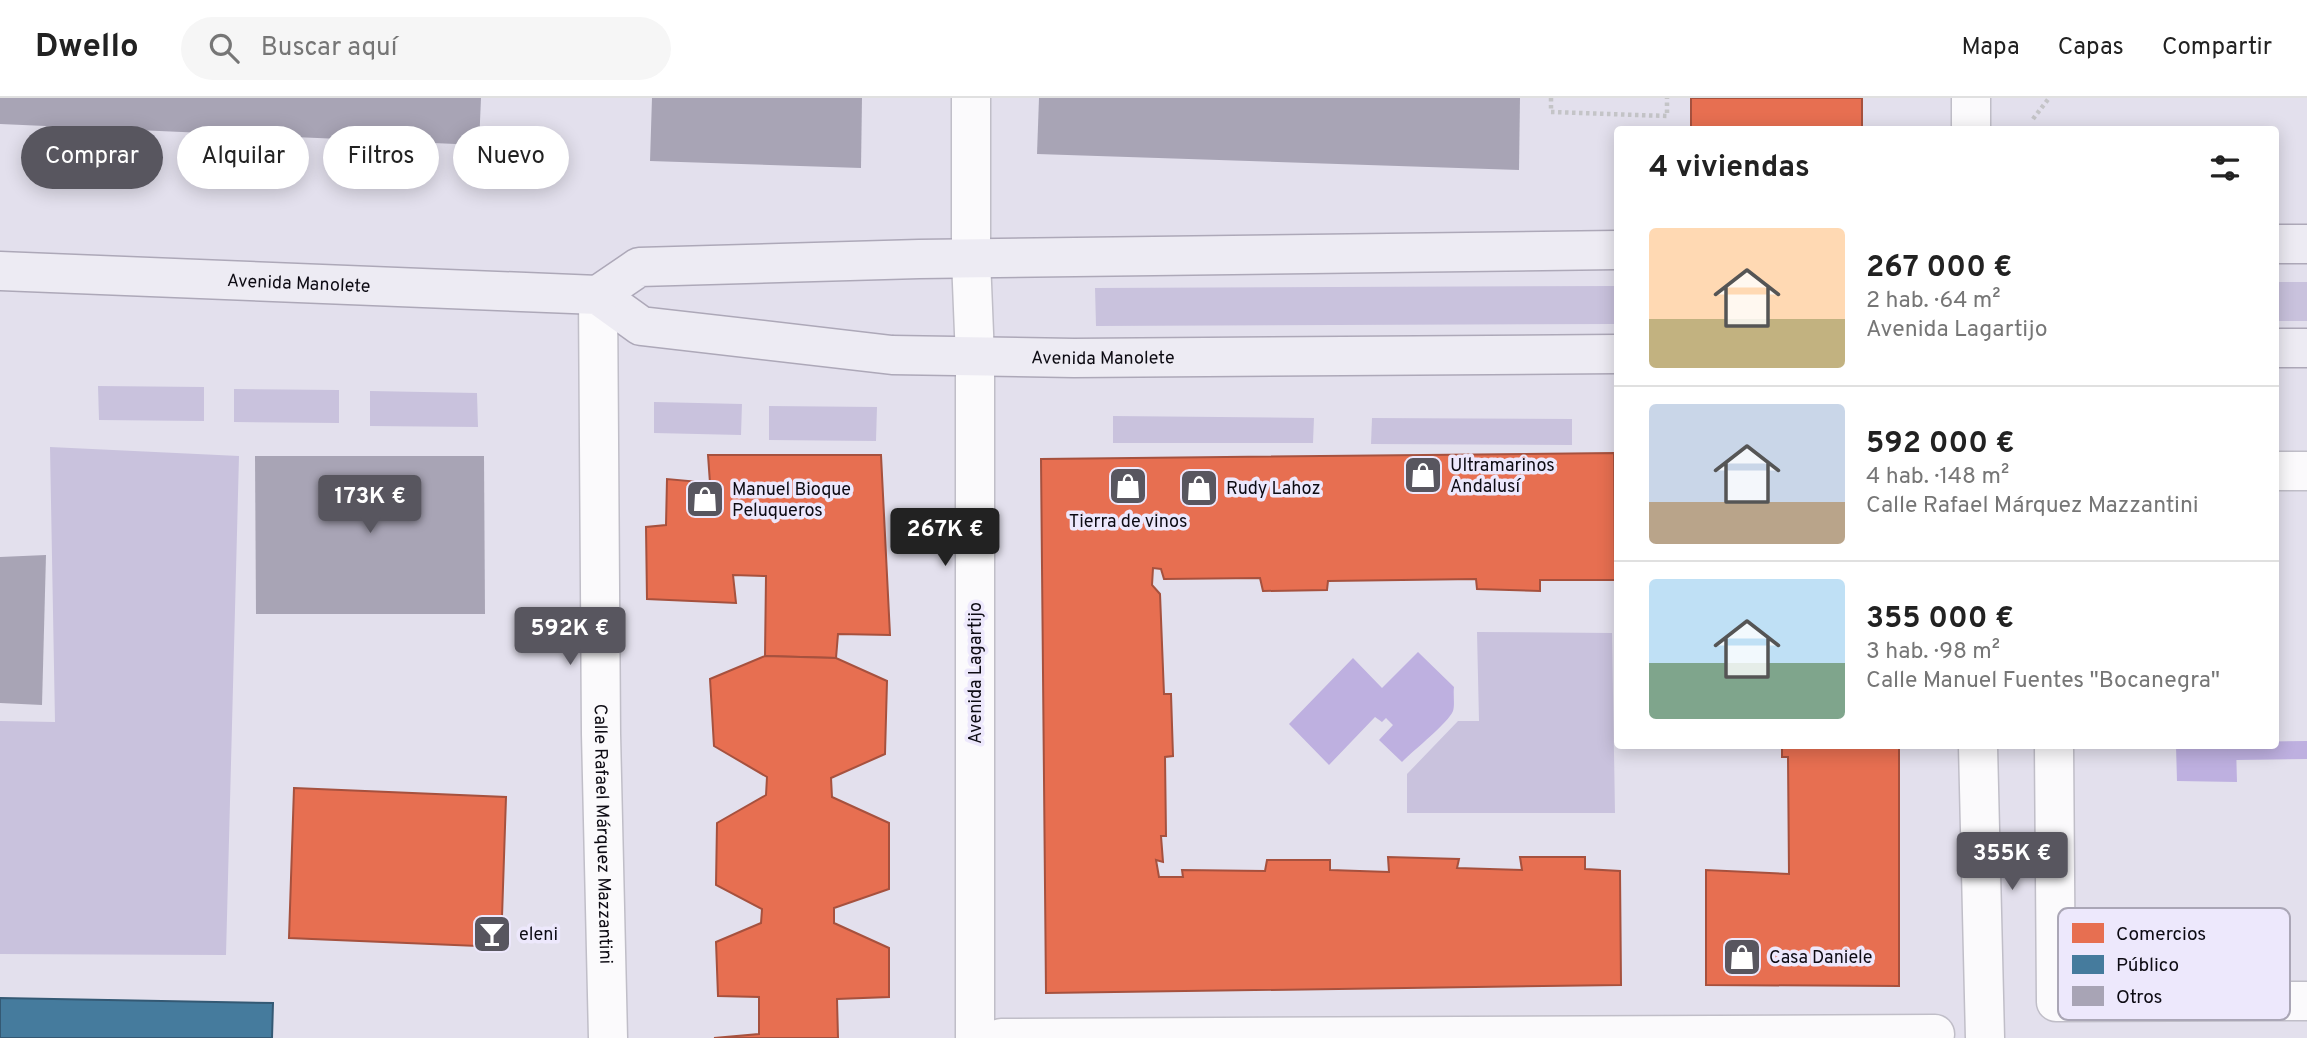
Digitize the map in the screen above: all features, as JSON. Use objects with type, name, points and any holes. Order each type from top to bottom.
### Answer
[{"type":"main road","points":[[2279,244],[2307,244]]},
{"type":"main road","points":[[598,295],[639,267],[971,259],[1614,250]]},
{"type":"main road","name":"Avenida Manolete","points":[[0,271],[598,295],[641,326],[892,355],[975,358],[1614,354]]},
{"type":"main road","points":[[2279,348],[2307,348]]},
{"type":"street","name":"Avenida Lagartijo","points":[[971,98],[971,259],[975,358],[975,1038]]},
{"type":"street","points":[[1971,98],[1971,126]]},
{"type":"street","name":"Calle Rafael Márquez Mazzantini","points":[[598,295],[600,708],[608,1038]]},
{"type":"street","points":[[2279,471],[2307,471]]},
{"type":"street","points":[[1978,749],[1985,1038]]},
{"type":"street","points":[[2054,749],[2058,1002]]},
{"type":"street","points":[[1001,1038],[1936,1034]]},
{"type":"path","points":[[1551,98],[1551,112],[1667,116],[1667,98]]},
{"type":"path","points":[[2033,119],[2049,98]]},
{"type":"shaded area","points":[[2279,282],[2307,282],[2307,321],[2279,321]]},
{"type":"shaded area","points":[[1614,286],[1614,324],[1096,326],[1095,288]]},
{"type":"shaded area","points":[[98,386],[204,387],[204,421],[99,420]]},
{"type":"shaded area","points":[[234,389],[339,390],[339,423],[234,422]]},
{"type":"shaded area","points":[[370,391],[477,393],[478,427],[370,426]]},
{"type":"shaded area","points":[[654,402],[742,404],[741,435],[654,433]]},
{"type":"shaded area","points":[[769,406],[877,407],[876,441],[769,440]]},
{"type":"shaded area","points":[[1113,416],[1314,418],[1313,443],[1113,443]]},
{"type":"shaded area","points":[[1372,418],[1572,419],[1572,445],[1371,444]]},
{"type":"shaded area","points":[[50,447],[239,456],[226,955],[0,954],[0,721],[55,722]]},
{"type":"shaded area","points":[[1477,632],[1612,633],[1615,813],[1407,813],[1407,774],[1458,721],[1479,721]]},
{"type":"shaded area","points":[[1418,652],[1454,687],[1454,709],[1445,722],[1402,762],[1379,740],[1393,725],[1386,718],[1382,722],[1375,717],[1329,765],[1289,724],[1353,658],[1382,688]]},
{"type":"shaded area","points":[[2176,749],[2236,749],[2237,782],[2177,781]]},
{"type":"building: Comercios","points":[[1691,98],[1862,98],[1862,126],[1691,126]]},
{"type":"building: Comercios","points":[[1614,453],[1614,580],[1540,580],[1540,591],[1477,589],[1476,579],[1328,581],[1327,590],[1263,591],[1260,578],[1164,579],[1161,569],[1153,568],[1152,585],[1160,594],[1164,694],[1171,694],[1173,756],[1165,757],[1166,836],[1161,836],[1163,862],[1156,860],[1159,877],[1183,877],[1182,870],[1265,871],[1267,860],[1330,860],[1330,870],[1389,872],[1388,857],[1459,859],[1457,868],[1522,870],[1520,857],[1585,857],[1585,869],[1620,871],[1621,985],[1046,993],[1041,459]]},
{"type":"building: Comercios","points":[[708,455],[881,455],[890,635],[838,634],[836,658],[765,656],[766,576],[733,575],[736,603],[647,599],[646,527],[666,525],[667,479],[710,483]]},
{"type":"building: Comercios","points":[[765,656],[836,658],[887,681],[885,754],[831,778],[832,797],[889,823],[889,889],[834,908],[834,923],[889,948],[889,997],[837,999],[838,1038],[714,1038],[759,1034],[759,997],[718,996],[716,942],[761,923],[762,909],[716,885],[717,823],[766,795],[767,777],[714,746],[710,679]]},
{"type":"building: Comercios","points":[[1782,749],[1899,749],[1899,986],[1706,985],[1706,870],[1789,874],[1788,757],[1782,757]]},
{"type":"building: Comercios","points":[[294,788],[506,797],[501,947],[289,938]]},
{"type":"building: Público","points":[[0,998],[273,1003],[272,1038],[0,1038]]},
{"type":"building: Otros","points":[[0,98],[481,98],[480,126],[453,126],[453,144],[439,143],[439,126],[323,126],[323,138],[309,138],[309,126],[177,126],[177,132],[163,131],[163,126],[0,124]]},
{"type":"building: Otros","points":[[652,98],[862,98],[861,168],[650,161]]},
{"type":"building: Otros","points":[[1039,98],[1520,98],[1519,170],[1037,154]]},
{"type":"building: Otros","points":[[255,456],[484,456],[485,614],[256,614]]},
{"type":"building: Otros","points":[[46,555],[42,705],[0,703],[0,557]]},
{"type":"waterway","points":[[2236,751],[2307,750]]},
{"type":"place","name":"Ultramarinos Andalusí","points":[[1423,475]]},
{"type":"place","name":"Tierra de vinos","points":[[1128,486]]},
{"type":"place","name":"Rudy Lahoz","points":[[1199,488]]},
{"type":"place","name":"Manuel Bioque Peluqueros","points":[[705,499]]},
{"type":"place","name":"eleni","points":[[492,934]]},
{"type":"place","name":"Casa Daniele","points":[[1742,957]]}]
